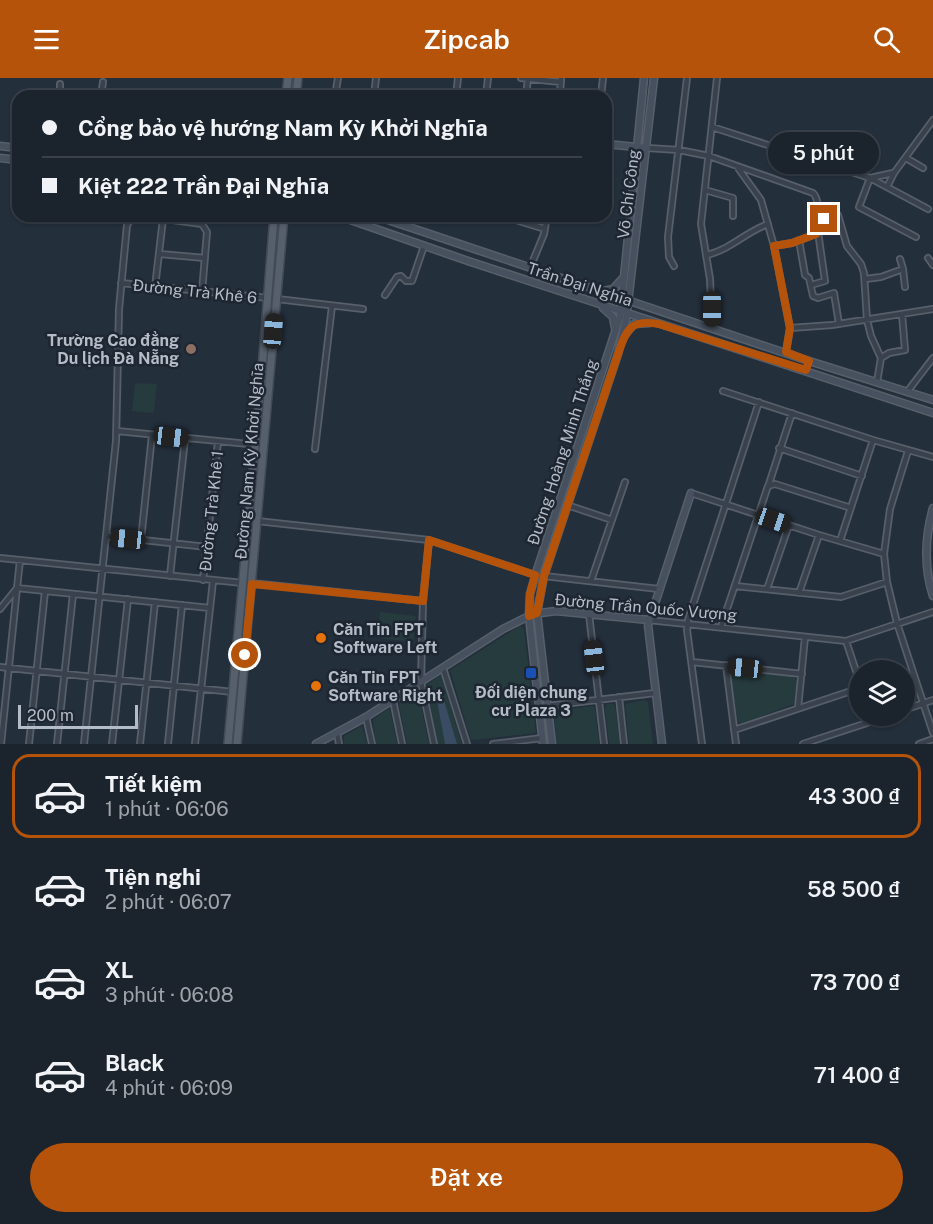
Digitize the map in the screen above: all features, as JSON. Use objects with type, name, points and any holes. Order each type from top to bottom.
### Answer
[{"type":"main road","name":"Võ Chí Công","points":[[625,299],[624,273],[644,78]]},
{"type":"main road","name":"Võ Chí Công","points":[[624,312],[649,148],[654,78]]},
{"type":"main road","points":[[612,145],[649,148]]},
{"type":"main road","name":"Đường Nam Kỳ Khởi Nghĩa","points":[[237,744],[264,445],[274,222]]},
{"type":"main road","name":"Đường Nam Kỳ Khởi Nghĩa","points":[[272,298],[284,222]]},
{"type":"main road","name":"Trần Đại Nghĩa","points":[[356,222],[597,304],[933,413]]},
{"type":"main road","name":"Trần Đại Nghĩa","points":[[393,222],[933,400]]},
{"type":"main road","points":[[468,261],[471,249]]},
{"type":"main road","points":[[599,290],[615,288],[624,273]]},
{"type":"main road","points":[[228,744],[255,445],[272,298]]},
{"type":"main road","points":[[597,304],[613,317],[615,336]]},
{"type":"main road","name":"Đường Hoàng Minh Thắng","points":[[543,741],[529,616],[530,594],[624,312]]},
{"type":"main road","name":"Đường Hoàng Minh Thắng","points":[[552,744],[537,613],[544,576],[618,354],[624,312]]},
{"type":"main road","points":[[618,354],[625,334],[632,326],[643,322],[659,324]]},
{"type":"main road","points":[[806,370],[809,361]]},
{"type":"main road","points":[[662,744],[648,632],[649,620],[691,493]]},
{"type":"main road","points":[[559,502],[567,505]]},
{"type":"main road","points":[[933,508],[928,528],[926,556],[933,596]]},
{"type":"main road","name":"Đường Trần Quốc Vượng","points":[[316,744],[366,717],[508,626],[537,613],[556,611],[649,620]]},
{"type":"main road","points":[[539,707],[547,706]]},
{"type":"street","points":[[521,78],[561,80]]},
{"type":"street","points":[[674,266],[669,257],[668,237],[687,78]]},
{"type":"street","points":[[712,328],[712,293],[701,224],[717,78]]},
{"type":"street","points":[[101,90],[102,82]]},
{"type":"street","points":[[60,84],[60,90]]},
{"type":"street","points":[[887,187],[894,173],[933,120]]},
{"type":"street","points":[[712,127],[870,178],[928,209]]},
{"type":"street","points":[[649,148],[679,150],[709,156],[813,193],[816,196],[819,212],[824,219]]},
{"type":"street","points":[[906,158],[923,168]]},
{"type":"street","points":[[737,167],[761,200],[774,246],[790,328],[786,352]]},
{"type":"street","points":[[870,178],[894,173]]},
{"type":"street","points":[[870,178],[859,207],[916,237]]},
{"type":"street","points":[[705,190],[733,198],[733,216]]},
{"type":"street","points":[[811,285],[825,281],[818,232],[824,219],[838,215],[847,246],[861,264],[865,279],[867,320],[881,358],[877,382]]},
{"type":"street","points":[[84,744],[117,431],[118,319],[129,222]]},
{"type":"street","points":[[155,287],[163,222]]},
{"type":"street","points":[[186,222],[202,224],[207,232],[202,292]]},
{"type":"street","points":[[524,222],[545,230]]},
{"type":"street","points":[[530,268],[546,222]]},
{"type":"street","points":[[707,255],[731,246],[756,228],[768,224]]},
{"type":"street","points":[[774,246],[799,240],[818,232]]},
{"type":"street","points":[[799,240],[806,275],[815,298],[834,293],[839,324]]},
{"type":"street","points":[[385,295],[397,277],[401,276],[406,281],[412,281],[424,246]]},
{"type":"street","points":[[160,254],[205,258]]},
{"type":"street","points":[[928,258],[933,265]]},
{"type":"street","points":[[900,259],[905,287]]},
{"type":"street","points":[[865,279],[881,277],[903,269]]},
{"type":"street","name":"Đường Trà Khê 6","points":[[121,283],[363,309]]},
{"type":"street","points":[[315,449],[332,306]]},
{"type":"street","points":[[790,328],[839,324],[933,309]]},
{"type":"street","points":[[881,358],[889,353],[905,350],[902,314]]},
{"type":"street","points":[[908,392],[933,358]]},
{"type":"street","points":[[928,365],[933,372]]},
{"type":"street","points":[[723,391],[933,458]]},
{"type":"street","points":[[702,744],[687,624],[759,402]]},
{"type":"street","points":[[721,627],[792,413]]},
{"type":"street","points":[[117,431],[264,445]]},
{"type":"street","points":[[141,540],[152,435]]},
{"type":"street","points":[[170,576],[185,439]]},
{"type":"street","points":[[840,542],[873,440]]},
{"type":"street","name":"Đường Trà Khê 1","points":[[203,580],[218,442]]},
{"type":"street","points":[[779,448],[862,476]]},
{"type":"street","points":[[908,451],[889,516],[884,554],[887,582],[909,660]]},
{"type":"street","points":[[591,581],[625,482]]},
{"type":"street","points":[[768,487],[775,484],[851,508]]},
{"type":"street","points":[[691,493],[840,542],[884,554]]},
{"type":"street","points":[[567,505],[612,520]]},
{"type":"street","points":[[257,521],[429,540],[535,575]]},
{"type":"street","points":[[767,590],[789,525]]},
{"type":"street","points":[[799,593],[819,535]]},
{"type":"street","points":[[106,536],[207,547]]},
{"type":"street","points":[[429,540],[423,601],[421,682],[434,744]]},
{"type":"street","points":[[0,558],[243,583]]},
{"type":"street","points":[[1,744],[20,560]]},
{"type":"street","points":[[544,576],[659,589]]},
{"type":"street","points":[[195,744],[213,581]]},
{"type":"street","points":[[735,586],[842,597],[887,582]]},
{"type":"street","points":[[252,584],[423,601]]},
{"type":"street","points":[[17,588],[210,608]]},
{"type":"street","points":[[0,609],[17,588]]},
{"type":"street","points":[[29,744],[45,591]]},
{"type":"street","points":[[57,744],[72,594]]},
{"type":"street","points":[[112,744],[128,600]]},
{"type":"street","points":[[140,744],[155,602]]},
{"type":"street","points":[[168,744],[182,606]]},
{"type":"street","name":"Đường Trần Quốc Vượng","points":[[649,620],[846,641],[933,612]]},
{"type":"street","points":[[589,614],[604,744]]},
{"type":"street","points":[[798,708],[805,637]]},
{"type":"street","points":[[846,641],[852,660]]},
{"type":"street","points":[[692,662],[801,674]]},
{"type":"street","points":[[726,665],[736,744]]},
{"type":"street","points":[[0,667],[233,692]]},
{"type":"street","points":[[443,668],[467,744]]},
{"type":"street","points":[[915,678],[933,733]]},
{"type":"street","points":[[734,730],[849,692]]},
{"type":"street","points":[[547,706],[655,693]]},
{"type":"street","points":[[619,698],[624,744]]},
{"type":"street","points":[[393,700],[402,744]]},
{"type":"street","points":[[915,706],[933,700]]},
{"type":"street","points":[[366,717],[372,744]]},
{"type":"street","points":[[803,744],[851,726]]},
{"type":"street","points":[[337,733],[339,744]]},
{"type":"street","points":[[919,744],[933,739]]},
{"type":"street","points":[[493,744],[543,741]]},
{"type":"green space","points":[[135,383],[157,384],[154,413],[132,411]]},
{"type":"green space","points":[[380,612],[416,616],[413,642],[378,638]]},
{"type":"green space","points":[[520,626],[524,629],[536,733],[471,740],[450,670]]},
{"type":"green space","points":[[736,670],[794,677],[797,681],[794,704],[743,723],[738,722],[730,676]]},
{"type":"green space","points":[[441,676],[462,744],[438,744],[426,686]]},
{"type":"green space","points":[[416,691],[429,744],[407,744],[399,704]]},
{"type":"green space","points":[[644,700],[648,702],[653,744],[629,744],[625,704]]},
{"type":"green space","points":[[607,704],[615,706],[620,744],[609,744],[605,708]]},
{"type":"green space","points":[[592,706],[595,708],[599,744],[557,744],[555,711]]},
{"type":"green space","points":[[388,709],[397,744],[376,744],[373,720]]},
{"type":"green space","points":[[362,726],[367,744],[344,744],[344,736]]},
{"type":"water","points":[[439,691],[442,694],[457,744],[445,744],[436,695]]},
{"type":"place","name":"Trường Cao đẳng Du lịch Đà Nẵng","points":[[191,349]]},
{"type":"place","name":"Căn Tin FPT Software Left","points":[[321,638]]},
{"type":"place","name":"Đối diện chung cư Plaza 3","points":[[531,673]]},
{"type":"place","name":"Căn Tin FPT Software Right","points":[[316,686]]},
{"type":"route","points":[[245,655],[252,584],[423,601],[429,540],[535,575],[530,594],[529,616],[537,613],[544,576],[625,334],[632,326],[639,323],[659,324],[806,370],[809,361],[786,352],[790,328],[774,246],[809,238],[820,231],[824,219]]}]
